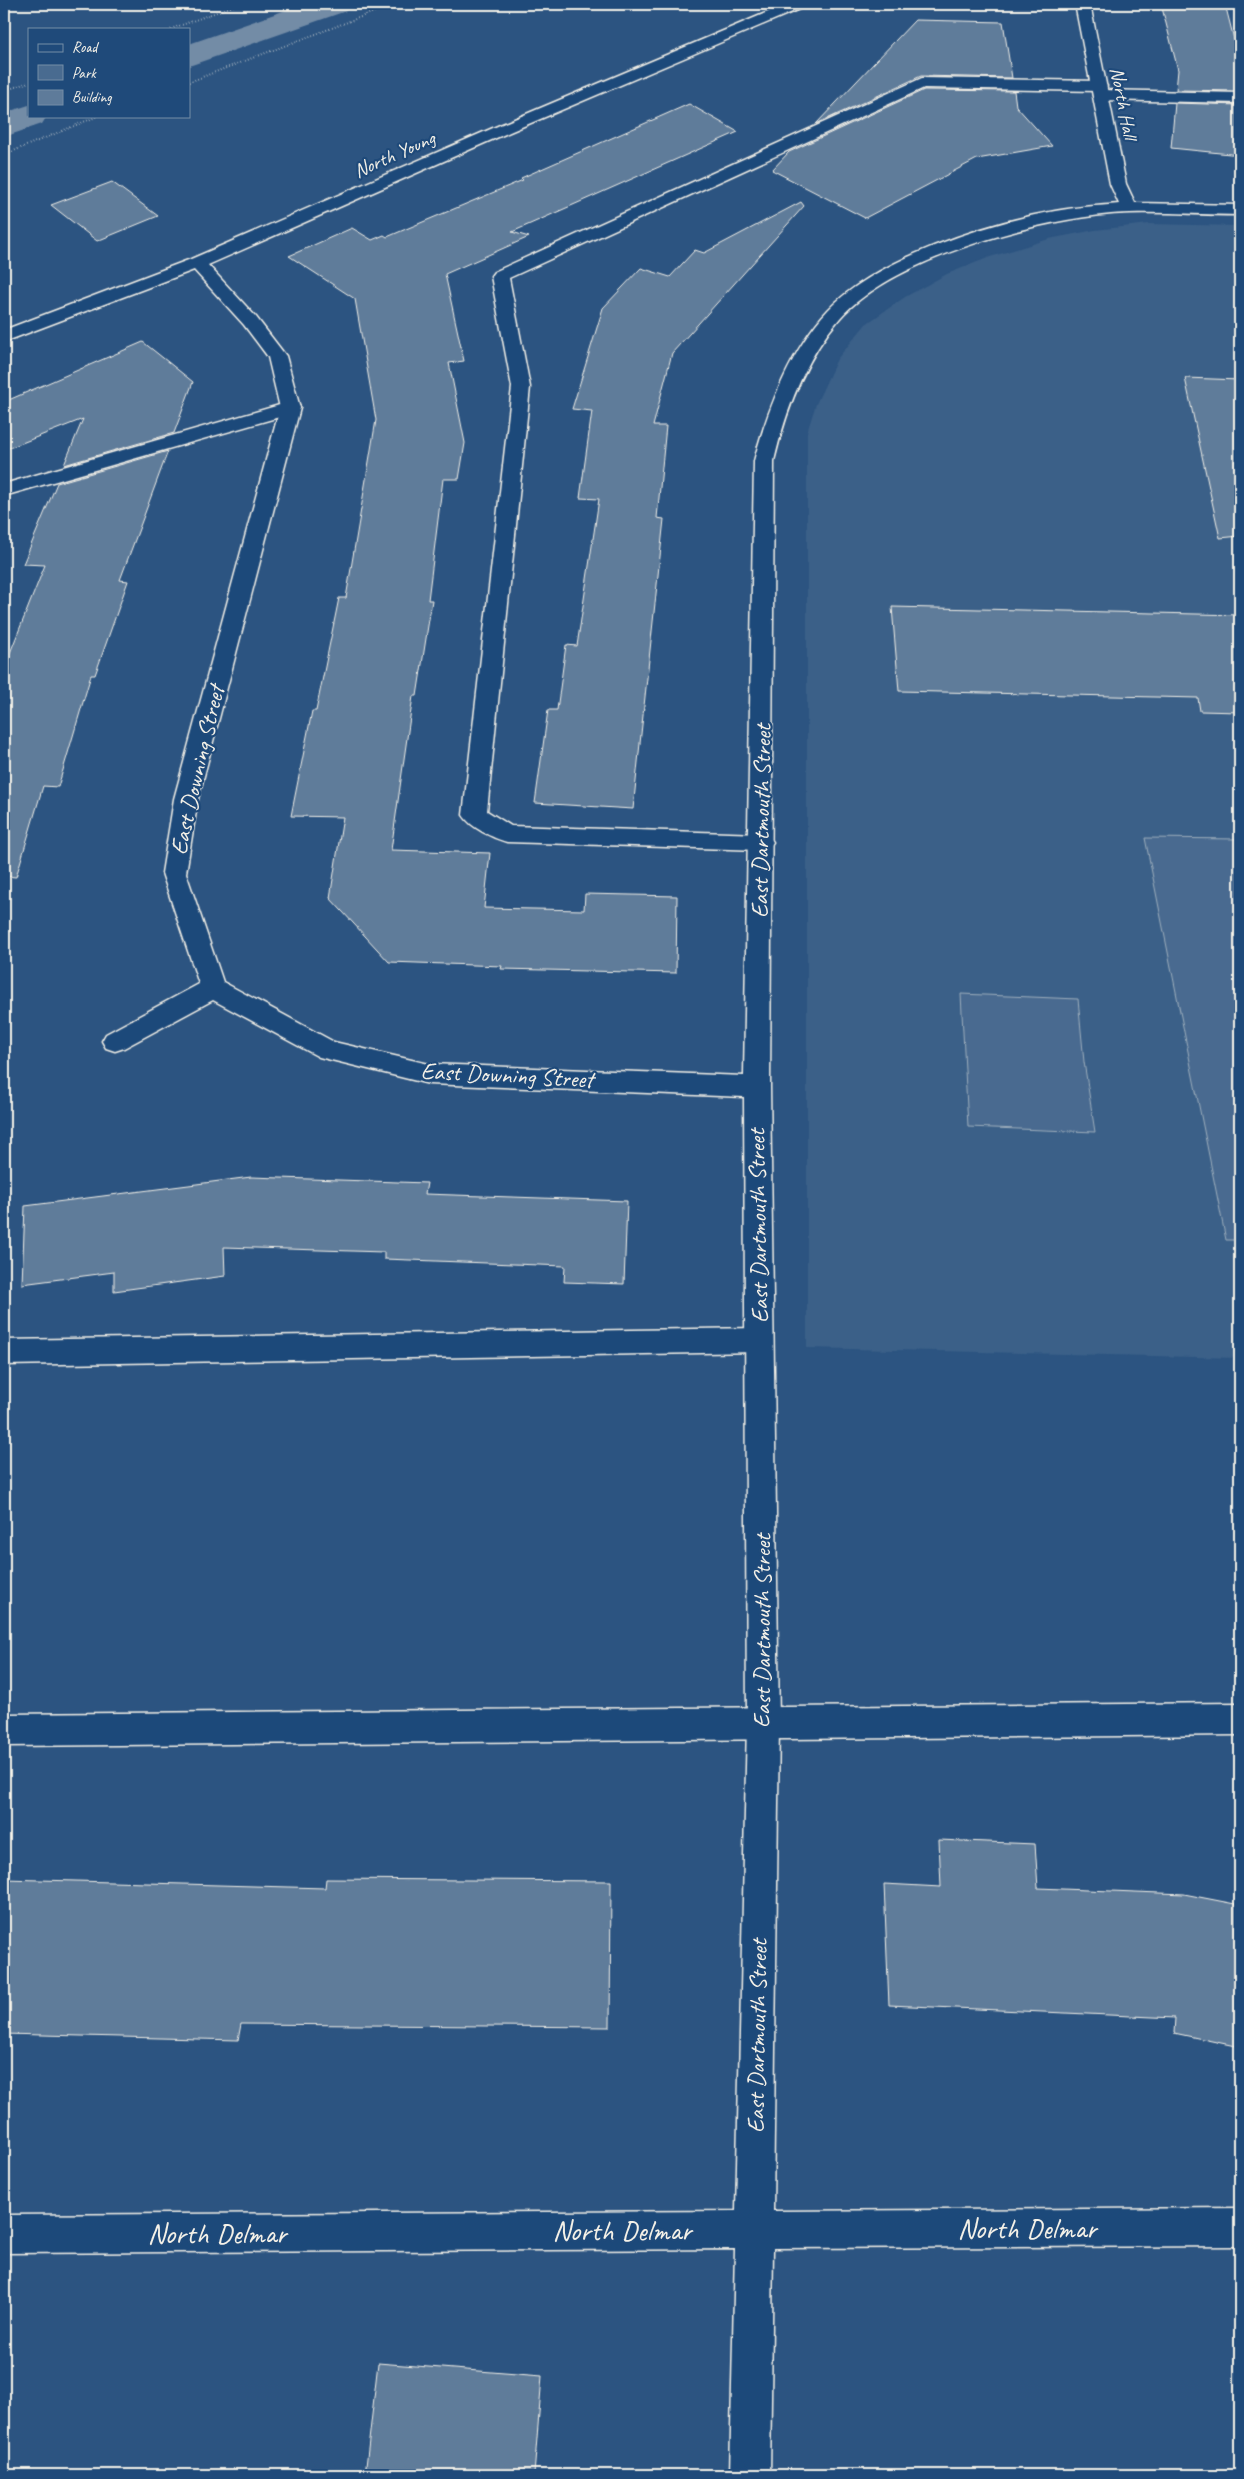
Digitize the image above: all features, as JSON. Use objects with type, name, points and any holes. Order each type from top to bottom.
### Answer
[{"type":"street","name":"North Young","points":[[4,336],[198,263],[506,128],[798,4]]},
{"type":"street","name":"North Hall","points":[[1083,4],[1118,184],[1129,208]]},
{"type":"street","points":[[761,842],[507,834],[475,815],[521,387],[500,276],[922,83],[1240,98]]},
{"type":"street","name":"East Dartmouth Street","points":[[750,2475],[763,1723],[757,1087],[764,460],[772,428],[790,382],[821,330],[835,313],[862,291],[894,271],[964,240],[1055,216],[1129,208],[1240,210]]},
{"type":"street","name":"East Downing Street","points":[[198,263],[250,321],[277,356],[290,408],[186,799],[174,873],[213,988],[328,1050],[429,1074],[757,1087]]},
{"type":"street","points":[[4,490],[290,408]]},
{"type":"street","points":[[116,1041],[213,988]]},
{"type":"street","points":[[4,1353],[759,1340]]},
{"type":"street","points":[[4,1730],[1240,1719]]},
{"type":"street","name":"North Delmar","points":[[4,2234],[1240,2227]]},
{"type":"path","points":[[175,28],[238,4]]},
{"type":"path","points":[[190,82],[394,4]]},
{"type":"path","points":[[4,91],[28,82]]},
{"type":"path","points":[[4,155],[93,118]]},
{"type":"shaded area","points":[[1149,224],[1240,226],[1240,1358],[807,1348],[807,432],[816,404],[837,359],[866,324],[905,297],[947,274],[990,257],[1049,239],[1095,230]]},
{"type":"green space","points":[[1145,838],[1240,839],[1240,1240],[1226,1240]]},
{"type":"green space","points":[[961,994],[1078,999],[1084,1062],[1095,1132],[968,1127]]},
{"type":"building","points":[[1161,4],[1225,4],[1240,63],[1240,91],[1176,90],[1178,70]]},
{"type":"building","points":[[915,20],[1003,22],[1012,78],[921,76],[816,124]]},
{"type":"building","points":[[924,90],[1014,91],[1016,106],[1052,146],[977,159],[865,218],[772,170],[789,152]]},
{"type":"building","points":[[1175,103],[1240,105],[1240,155],[1171,148]]},
{"type":"building","points":[[689,104],[738,132],[512,232],[529,237],[445,274],[464,361],[449,363],[465,443],[459,479],[443,479],[428,600],[432,600],[417,696],[413,696],[391,850],[490,853],[484,908],[584,910],[585,894],[677,896],[676,973],[501,969],[502,966],[389,962],[330,898],[343,817],[291,816],[312,711],[316,711],[339,598],[346,598],[376,420],[355,299],[289,256],[352,228],[372,240],[384,235],[387,237],[523,180],[521,178]]},
{"type":"building","points":[[112,182],[158,216],[97,241],[51,205]]},
{"type":"building","points":[[801,202],[804,206],[672,353],[653,426],[666,426],[657,518],[664,519],[633,809],[535,803],[548,710],[557,710],[566,645],[577,646],[599,499],[580,498],[592,411],[572,409],[603,308],[641,268],[670,277],[695,250],[704,253]]},
{"type":"building","points":[[143,342],[193,382],[174,433],[64,465],[83,419],[4,450],[4,402]]},
{"type":"building","points":[[1185,378],[1240,380],[1240,536],[1220,538]]},
{"type":"building","points":[[168,451],[120,580],[128,581],[95,675],[91,675],[58,787],[43,786],[16,877],[4,876],[4,668],[45,565],[23,564],[57,483]]},
{"type":"building","points":[[892,607],[1240,615],[1240,712],[1200,711],[1198,698],[899,691]]},
{"type":"building","points":[[251,1177],[427,1183],[425,1194],[627,1201],[624,1284],[564,1282],[565,1266],[384,1259],[384,1252],[224,1247],[225,1276],[114,1291],[114,1272],[22,1284],[25,1206]]},
{"type":"building","points":[[939,1840],[1035,1844],[1038,1888],[1184,1894],[1240,1905],[1240,2047],[1174,2033],[1175,2018],[889,2005],[884,1884],[941,1887]]},
{"type":"building","points":[[4,1879],[325,1888],[326,1879],[611,1881],[610,2027],[241,2024],[238,2040],[4,2034]]},
{"type":"building","points":[[378,2363],[542,2376],[534,2475],[365,2475]]},
{"type":"waterway","points":[[190,56],[334,4]]},
{"type":"waterway","points":[[4,126],[28,116]]}]
